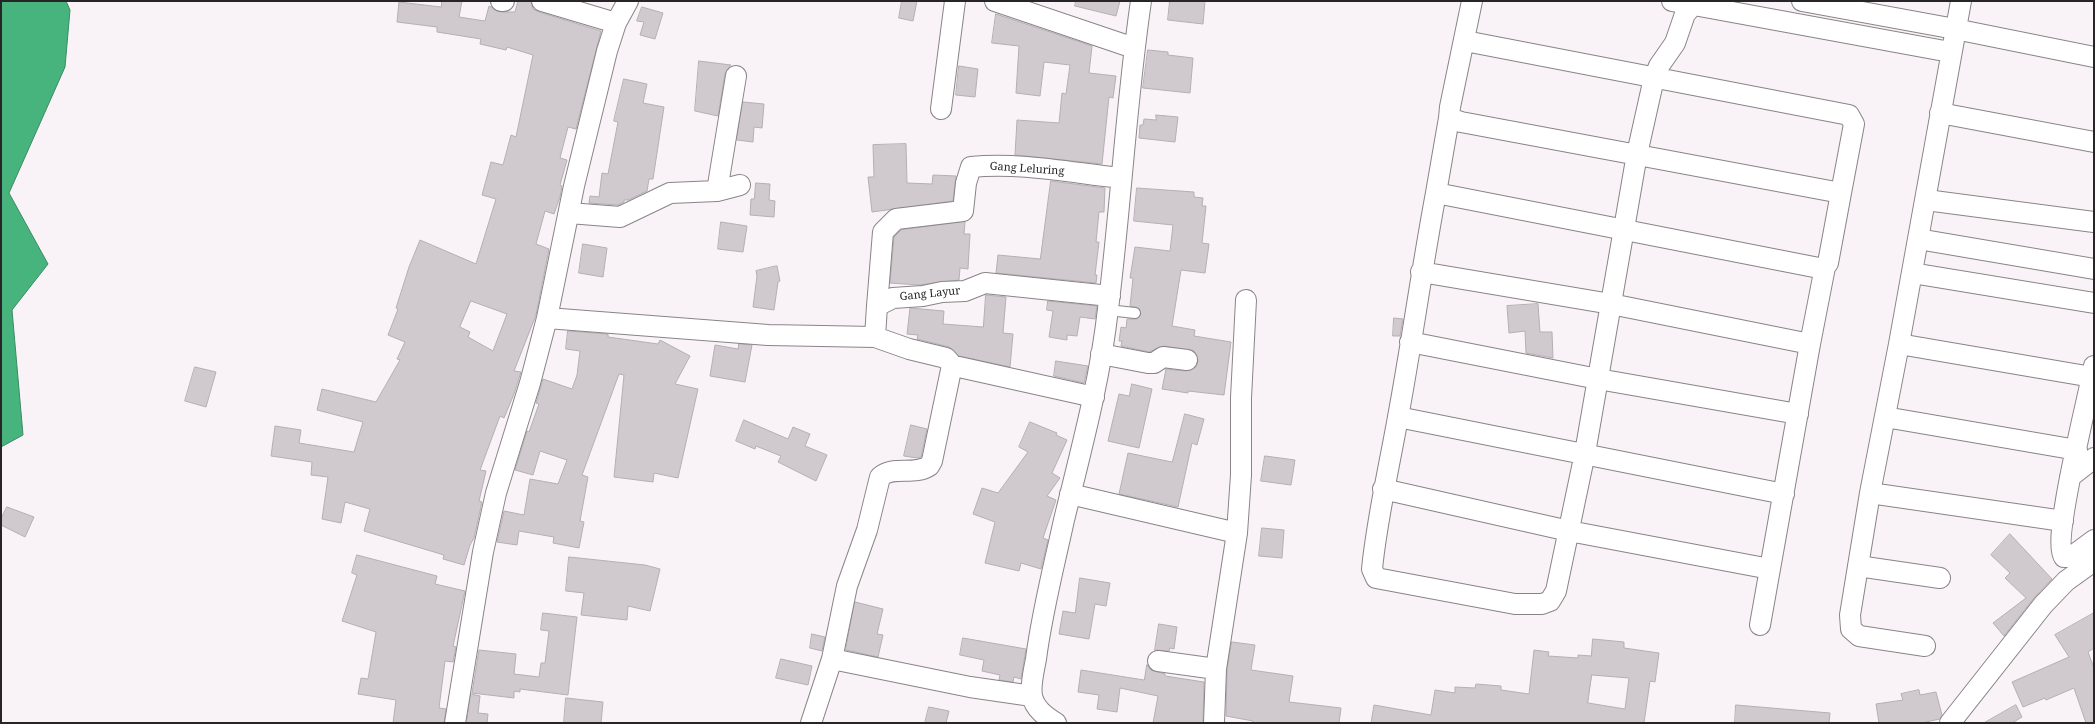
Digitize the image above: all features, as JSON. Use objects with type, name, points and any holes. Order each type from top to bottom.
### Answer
[{"type":"street","points":[[542,1],[616,24]]},
{"type":"street","points":[[455,723],[485,544],[496,493],[530,383],[547,318],[569,213],[607,51],[616,24],[628,1]]},
{"type":"street","points":[[941,109],[955,1]]},
{"type":"street","points":[[995,1],[1134,48]]},
{"type":"street","points":[[1032,723],[1040,630],[1070,494],[1084,442],[1102,354],[1109,303],[1134,48],[1141,1]]},
{"type":"street","points":[[1472,1],[1465,41],[1450,107],[1421,272],[1398,417],[1383,489],[1372,569],[1376,578],[1515,604],[1542,604],[1550,601],[1556,591],[1585,454],[1637,154],[1654,78],[1659,66],[1675,42],[1686,14],[1693,3]]},
{"type":"street","points":[[1672,1],[1693,3],[1950,52]]},
{"type":"street","points":[[1802,1],[1955,29],[2094,57]]},
{"type":"street","points":[[1925,646],[1863,637],[1855,634],[1851,629],[1850,615],[1870,493],[1926,200],[1950,52],[1961,1]]},
{"type":"street","points":[[1465,41],[1849,115],[1854,124],[1828,263],[1825,267],[1810,344],[1760,625]]},
{"type":"street","points":[[717,191],[736,76]]},
{"type":"street","points":[[1940,113],[2094,142]]},
{"type":"street","points":[[1449,118],[1467,124],[1637,154],[1841,193]]},
{"type":"street","name":"Gang Leluring","points":[[877,306],[883,232],[896,219],[964,211],[966,183],[971,167],[990,165],[1039,168],[1121,178]]},
{"type":"street","points":[[569,213],[620,217],[670,193],[717,191],[740,185]]},
{"type":"street","points":[[1436,193],[1819,268],[1825,267]]},
{"type":"street","points":[[1926,200],[2094,222]]},
{"type":"street","points":[[1918,239],[2094,269]]},
{"type":"street","points":[[1421,272],[1611,304],[1810,344]]},
{"type":"street","points":[[1912,273],[2094,303]]},
{"type":"street","name":"Gang Layur","points":[[877,306],[893,298],[923,296],[942,292],[965,291],[986,282],[1109,303]]},
{"type":"street","points":[[1214,723],[1216,669],[1237,533],[1241,476],[1241,398],[1246,300]]},
{"type":"street","points":[[874,337],[877,306]]},
{"type":"street","points":[[547,318],[768,335],[874,337],[946,358],[954,367],[1094,397]]},
{"type":"street","points":[[1410,342],[1598,379],[1798,414]]},
{"type":"street","points":[[1899,344],[2093,372],[2085,454],[2070,477],[2060,546],[2064,557],[2071,557],[2094,540]]},
{"type":"street","points":[[1102,354],[1148,363],[1154,363],[1163,356],[1187,360]]},
{"type":"street","points":[[811,723],[832,658],[847,586],[867,530],[880,477],[891,471],[915,472],[929,466],[932,461],[951,370],[954,367]]},
{"type":"street","points":[[1398,417],[1784,494]]},
{"type":"street","points":[[1885,417],[2085,454]]},
{"type":"street","points":[[1383,489],[1569,531],[1770,569]]},
{"type":"street","points":[[1870,493],[2063,521]]},
{"type":"street","points":[[1070,494],[1237,533]]},
{"type":"street","points":[[1950,723],[2043,605],[2066,581],[2094,561]]},
{"type":"street","points":[[1858,566],[1940,578]]},
{"type":"street","points":[[832,658],[1034,699],[1044,716],[1056,723]]},
{"type":"street","points":[[1158,661],[1216,669]]},
{"type":"lane","points":[[1109,303],[1135,313]]},
{"type":"shaded area","points":[[1,1],[66,1],[70,10],[65,67],[9,193],[48,264],[12,310],[23,435],[1,447]]},
{"type":"building","points":[[442,1],[462,1],[459,17],[485,21],[489,6],[501,12],[515,12],[518,1],[531,1],[533,9],[539,12],[601,31],[576,129],[568,127],[560,158],[567,160],[560,185],[562,186],[560,197],[554,214],[545,211],[536,244],[549,249],[536,315],[514,371],[521,372],[514,394],[504,418],[500,416],[480,470],[486,471],[479,501],[482,502],[474,538],[470,545],[464,565],[443,559],[444,555],[364,531],[370,509],[345,502],[341,523],[322,519],[328,477],[311,475],[312,462],[271,456],[275,426],[301,430],[299,443],[354,452],[363,422],[317,410],[322,389],[376,402],[400,360],[397,359],[405,342],[388,335],[398,309],[396,308],[409,267],[420,240],[476,264],[496,199],[482,195],[491,162],[503,165],[511,135],[516,137],[533,55],[507,47],[506,50],[480,44],[481,39],[437,32],[437,27],[397,22],[399,2],[441,7]],"holes":[[[471,301],[507,314],[493,351],[468,337],[470,332],[460,327]]]},
{"type":"building","points":[[902,1],[917,1],[913,21],[899,18]]},
{"type":"building","points":[[1076,1],[1120,1],[1116,16],[1075,6]]},
{"type":"building","points":[[1170,1],[1205,1],[1203,24],[1168,20]]},
{"type":"building","points":[[642,7],[663,13],[655,39],[640,35],[644,22],[637,21]]},
{"type":"building","points":[[996,14],[1092,46],[1089,73],[1116,76],[1113,98],[1109,97],[1102,164],[1015,155],[1017,120],[1059,123],[1062,93],[1066,94],[1070,65],[1044,62],[1040,96],[1016,93],[1019,46],[992,43]]},
{"type":"building","points":[[1148,50],[1168,52],[1168,55],[1193,58],[1190,93],[1143,88]]},
{"type":"building","points":[[699,61],[731,65],[725,74],[718,116],[695,111]]},
{"type":"building","points":[[959,66],[978,69],[975,97],[956,95]]},
{"type":"building","points":[[624,79],[647,84],[643,103],[664,107],[653,179],[649,179],[647,191],[628,200],[624,200],[624,202],[618,205],[589,203],[590,196],[599,197],[602,173],[608,174],[618,122],[614,121]]},
{"type":"building","points":[[743,102],[764,104],[762,128],[754,127],[753,142],[737,140]]},
{"type":"building","points":[[1156,115],[1178,117],[1175,142],[1139,138],[1140,125],[1143,125],[1144,119],[1156,120]]},
{"type":"building","points":[[906,144],[907,183],[932,184],[933,175],[956,176],[953,201],[872,212],[868,177],[874,177],[873,145]]},
{"type":"building","points":[[1051,181],[1105,188],[1104,212],[1099,212],[1096,242],[1099,242],[1095,275],[1097,275],[1096,283],[996,273],[998,255],[1040,259]]},
{"type":"building","points":[[756,183],[770,184],[769,200],[775,201],[774,217],[750,215],[751,199],[754,199]]},
{"type":"building","points":[[1137,188],[1194,192],[1194,197],[1203,198],[1202,206],[1206,206],[1202,243],[1209,244],[1205,273],[1181,270],[1172,326],[1195,330],[1194,336],[1231,342],[1224,395],[1188,391],[1188,393],[1162,389],[1166,369],[1186,371],[1196,367],[1198,361],[1197,355],[1194,351],[1164,346],[1149,352],[1121,346],[1122,341],[1119,341],[1121,327],[1126,328],[1127,319],[1137,319],[1141,314],[1139,308],[1130,306],[1133,278],[1130,278],[1135,247],[1170,251],[1173,225],[1134,221]]},
{"type":"building","points":[[721,222],[747,226],[743,252],[718,249]]},
{"type":"building","points":[[965,222],[964,234],[970,234],[968,269],[960,268],[959,280],[919,285],[890,283],[894,237],[901,230]]},
{"type":"building","points":[[583,244],[607,248],[603,277],[579,273]]},
{"type":"building","points":[[777,266],[780,281],[778,282],[774,310],[753,307],[757,276],[756,271]]},
{"type":"building","points":[[986,295],[1006,297],[1003,333],[1013,334],[1010,367],[959,356],[949,347],[917,339],[918,335],[907,334],[910,308],[944,311],[943,324],[983,327]]},
{"type":"building","points":[[1048,301],[1097,306],[1095,319],[1080,317],[1077,336],[1067,335],[1067,340],[1049,337],[1053,311],[1047,310]]},
{"type":"building","points":[[1538,304],[1540,332],[1552,332],[1553,358],[1526,353],[1525,331],[1509,333],[1507,306]]},
{"type":"building","points":[[1394,318],[1403,319],[1400,336],[1393,336]]},
{"type":"building","points":[[568,331],[608,334],[608,337],[658,344],[660,340],[690,356],[675,384],[698,389],[678,478],[654,473],[653,482],[614,477],[624,375],[619,374],[582,475],[588,477],[580,521],[584,522],[579,548],[553,543],[554,537],[519,531],[517,545],[497,542],[504,511],[524,515],[530,479],[558,484],[567,460],[540,451],[533,475],[515,470],[527,431],[529,432],[539,404],[536,403],[543,379],[572,389],[577,375],[580,351],[566,349]]},
{"type":"building","points":[[739,344],[752,345],[745,382],[710,376],[715,345],[738,349]]},
{"type":"building","points":[[1056,361],[1088,366],[1084,383],[1054,376]]},
{"type":"building","points":[[195,367],[216,372],[206,407],[185,401]]},
{"type":"building","points":[[1132,384],[1152,389],[1139,448],[1108,441],[1119,394],[1129,396]]},
{"type":"building","points":[[1185,414],[1204,419],[1197,445],[1192,443],[1178,507],[1119,494],[1128,453],[1172,462]]},
{"type":"building","points":[[744,420],[788,439],[793,427],[810,434],[805,446],[827,455],[816,481],[778,462],[781,456],[756,446],[755,449],[736,441]]},
{"type":"building","points":[[1030,422],[1057,433],[1056,435],[1067,440],[1052,473],[1060,478],[1047,496],[1056,500],[1043,538],[1048,540],[1041,569],[1021,563],[1019,571],[985,563],[995,522],[973,514],[982,488],[998,493],[1028,452],[1019,447]]},
{"type":"building","points":[[911,425],[927,429],[921,457],[917,458],[904,456]]},
{"type":"building","points":[[1265,456],[1295,460],[1291,485],[1261,481]]},
{"type":"building","points":[[7,507],[34,517],[25,537],[1,525],[1,519]]},
{"type":"building","points":[[1262,528],[1284,530],[1282,558],[1259,556]]},
{"type":"building","points":[[2010,534],[2052,579],[2034,598],[2004,636],[1993,623],[2026,598],[2005,578],[2010,573],[1991,555]]},
{"type":"building","points":[[357,555],[437,576],[435,584],[465,591],[453,646],[456,647],[453,662],[445,661],[439,708],[446,709],[444,723],[393,723],[396,700],[358,694],[361,678],[368,679],[376,632],[342,621],[357,575],[352,573]]},
{"type":"building","points":[[569,557],[645,565],[660,569],[650,611],[628,606],[627,620],[581,615],[584,593],[566,591]]},
{"type":"building","points":[[1080,578],[1110,583],[1106,606],[1095,604],[1089,639],[1059,634],[1063,611],[1075,613]]},
{"type":"building","points":[[855,602],[883,609],[877,634],[883,635],[878,657],[846,650]]},
{"type":"building","points":[[543,613],[577,617],[568,695],[520,689],[520,692],[514,691],[514,698],[472,693],[479,650],[516,654],[514,674],[539,677],[541,663],[545,663],[549,631],[541,630]]},
{"type":"building","points":[[2094,613],[2094,648],[2088,652],[2094,668],[2094,723],[2086,723],[2074,688],[2046,700],[2045,698],[2023,707],[2012,682],[2069,657],[2055,635]]},
{"type":"building","points":[[1159,624],[1177,627],[1174,649],[1170,648],[1169,651],[1155,650]]},
{"type":"building","points":[[812,634],[825,637],[822,651],[810,648]]},
{"type":"building","points":[[963,638],[1026,649],[1021,679],[1014,677],[1013,682],[999,680],[1000,675],[982,671],[984,660],[960,655]]},
{"type":"building","points":[[1593,639],[1624,642],[1624,648],[1659,653],[1655,682],[1650,681],[1644,723],[1371,723],[1374,705],[1431,715],[1435,690],[1455,693],[1455,687],[1475,688],[1476,684],[1501,686],[1501,690],[1529,694],[1534,650],[1549,652],[1548,656],[1578,658],[1578,655],[1591,656]],"holes":[[[1592,675],[1629,678],[1625,709],[1588,703]]]},
{"type":"building","points":[[1232,642],[1255,645],[1251,670],[1293,676],[1289,702],[1341,708],[1339,723],[1252,723],[1253,721],[1226,716],[1227,670]]},
{"type":"building","points":[[781,659],[812,666],[808,685],[776,678]]},
{"type":"building","points":[[1147,665],[1151,670],[1165,674],[1165,676],[1204,682],[1203,723],[1153,723],[1158,696],[1120,688],[1117,712],[1097,709],[1099,695],[1078,692],[1081,670],[1144,680]]},
{"type":"building","points":[[1919,690],[1920,695],[1936,692],[1942,715],[1940,719],[1921,723],[1879,723],[1876,704],[1903,700],[1901,694]]},
{"type":"building","points":[[471,694],[480,696],[478,713],[488,714],[487,723],[467,723]]},
{"type":"building","points":[[566,698],[603,702],[601,723],[564,723]]},
{"type":"building","points":[[1736,705],[1830,713],[1829,723],[1735,723]]},
{"type":"building","points":[[2016,705],[2022,717],[2012,723],[1984,723]]},
{"type":"building","points":[[929,707],[949,711],[946,723],[925,723]]}]
